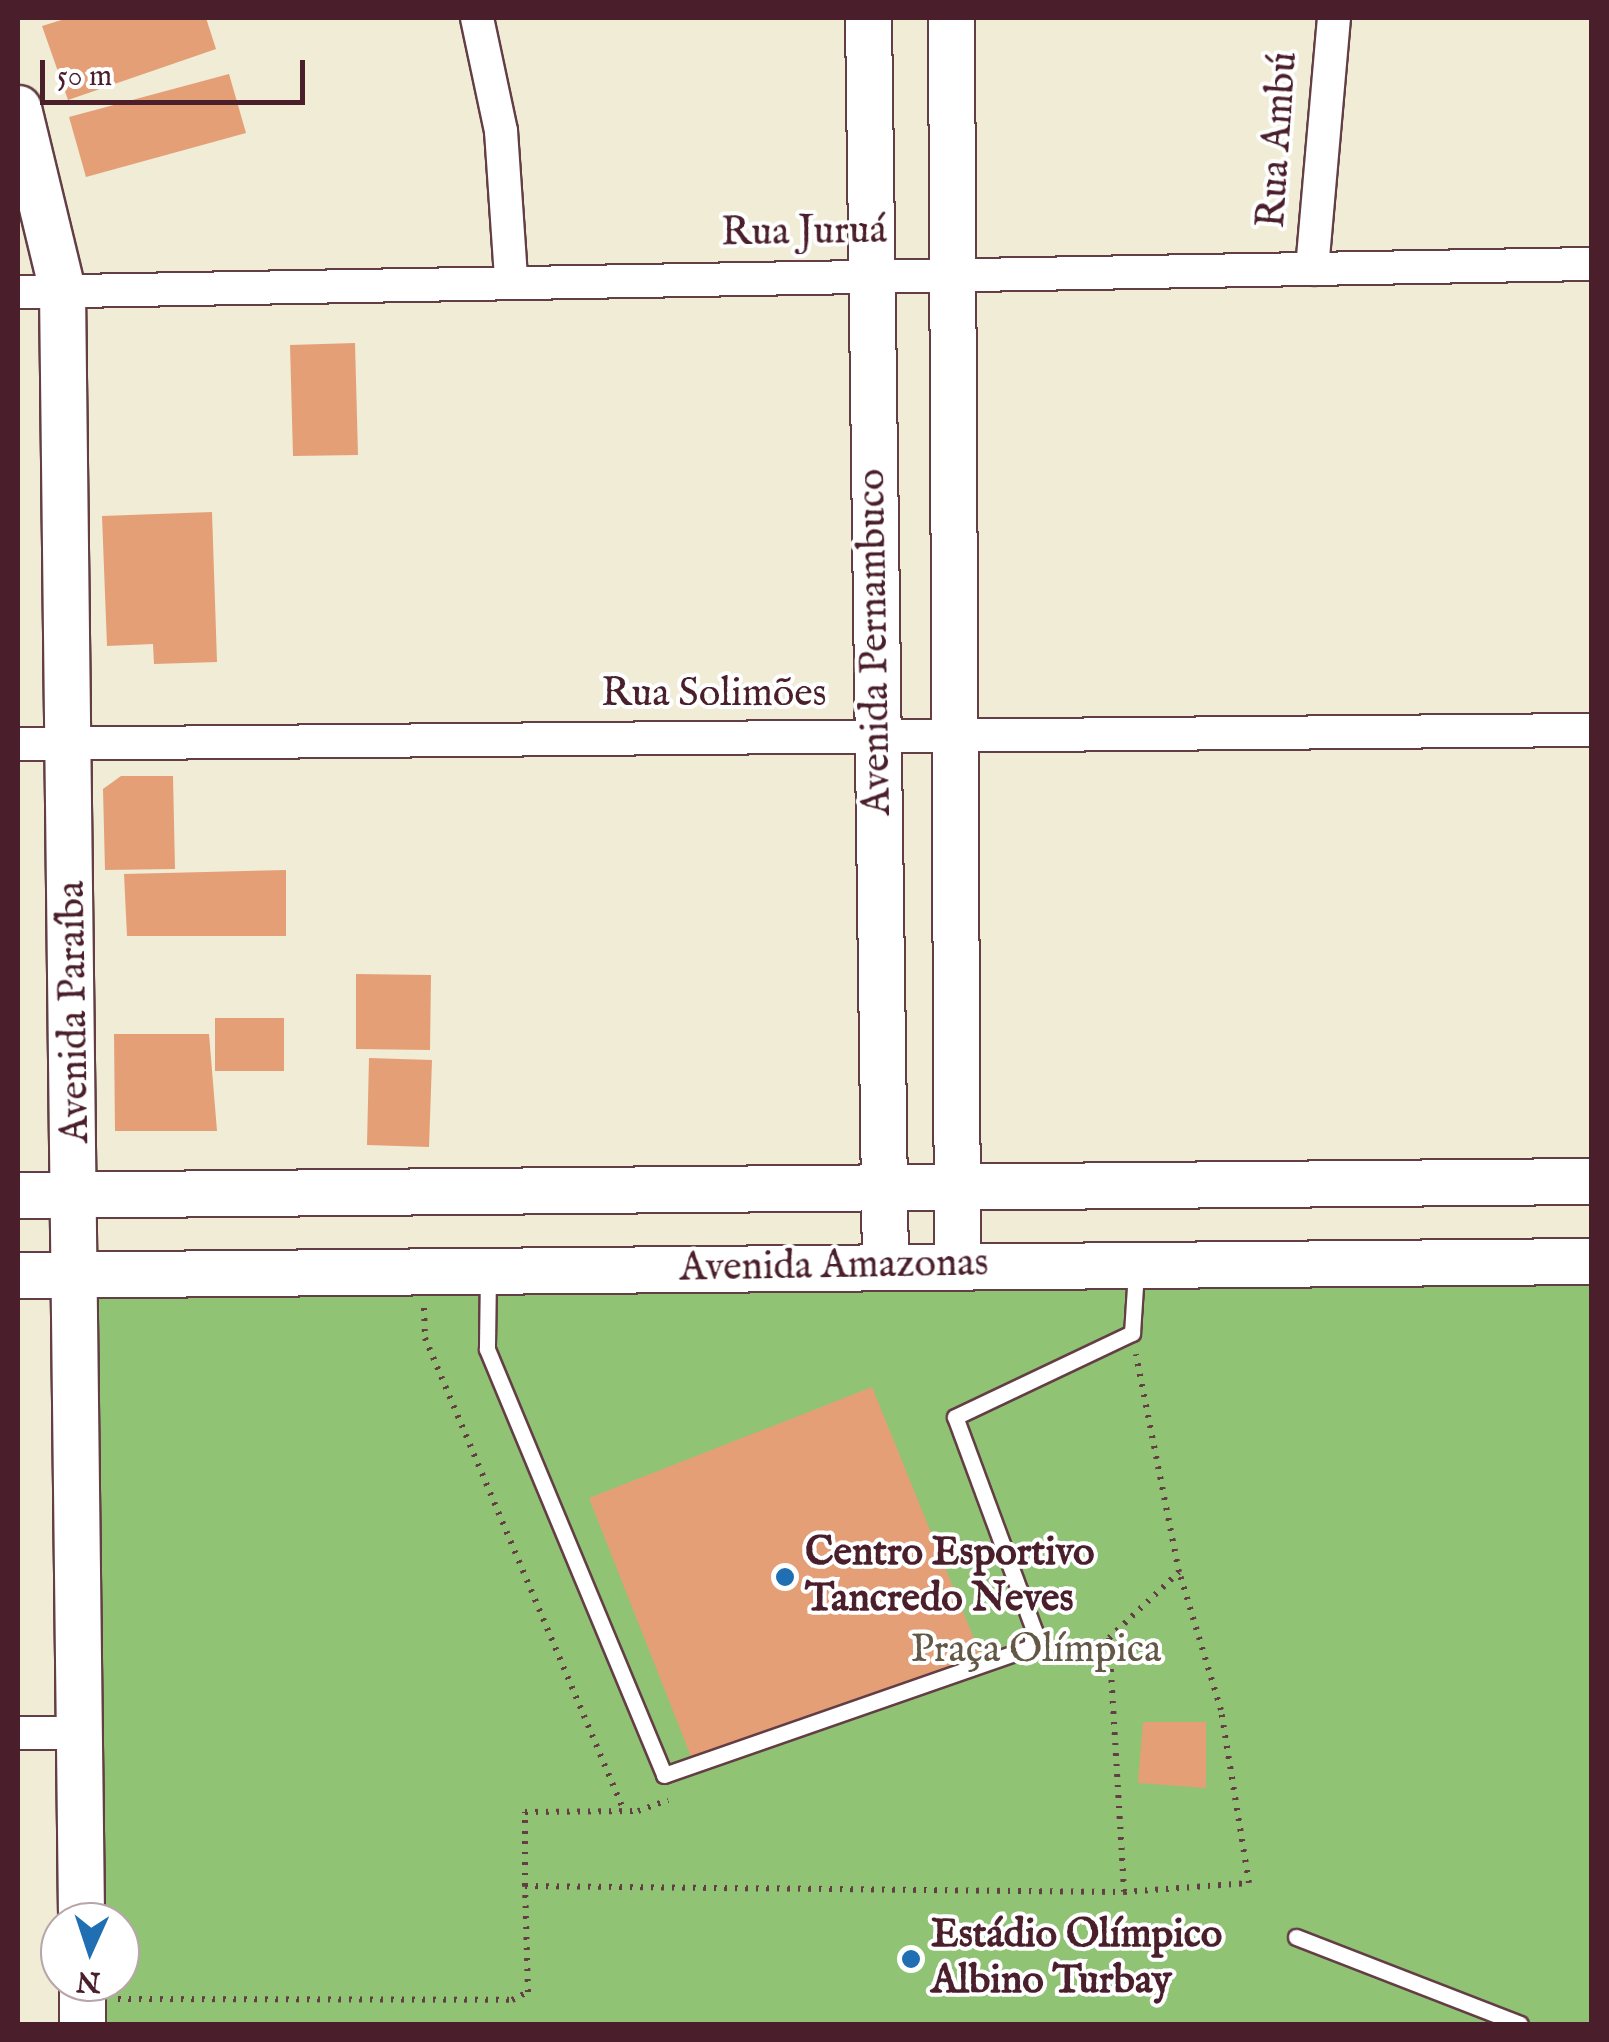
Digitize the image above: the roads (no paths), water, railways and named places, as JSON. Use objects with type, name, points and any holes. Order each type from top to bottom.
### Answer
[{"type":"main road","name":"Avenida Pernambuco","points":[[868,18],[885,1266]]},
{"type":"main road","name":"Avenida Pernambuco","points":[[951,18],[957,1266]]},
{"type":"main road","name":"Avenida Paraíba","points":[[18,108],[62,290],[78,1195],[81,1902]]},
{"type":"main road","name":"Avenida Amazonas","points":[[18,1195],[1592,1181]]},
{"type":"main road","name":"Avenida Amazonas","points":[[18,1276],[1592,1260]]},
{"type":"street","points":[[477,18],[502,131],[511,278]]},
{"type":"street","name":"Rua Ambú","points":[[1312,268],[1334,18]]},
{"type":"street","name":"Rua Juruá","points":[[18,292],[511,278],[1592,264]]},
{"type":"street","name":"Rua Solimões","points":[[18,744],[1592,730]]},
{"type":"street","points":[[18,1733],[80,1733]]},
{"type":"lane","points":[[488,1270],[487,1349],[664,1775],[1031,1647],[1034,1630],[956,1417],[1132,1333],[1137,1262]]},
{"type":"lane","points":[[1296,1936],[1520,2024]]},
{"type":"place","name":"Centro Esportivo Tancredo Neves","points":[[785,1577]]},
{"type":"place","name":"Estádio Olímpico Albino Turbay","points":[[911,1959]]},
{"type":"park label","name":"Praça Olímpica","points":[[1036,1651]]}]
